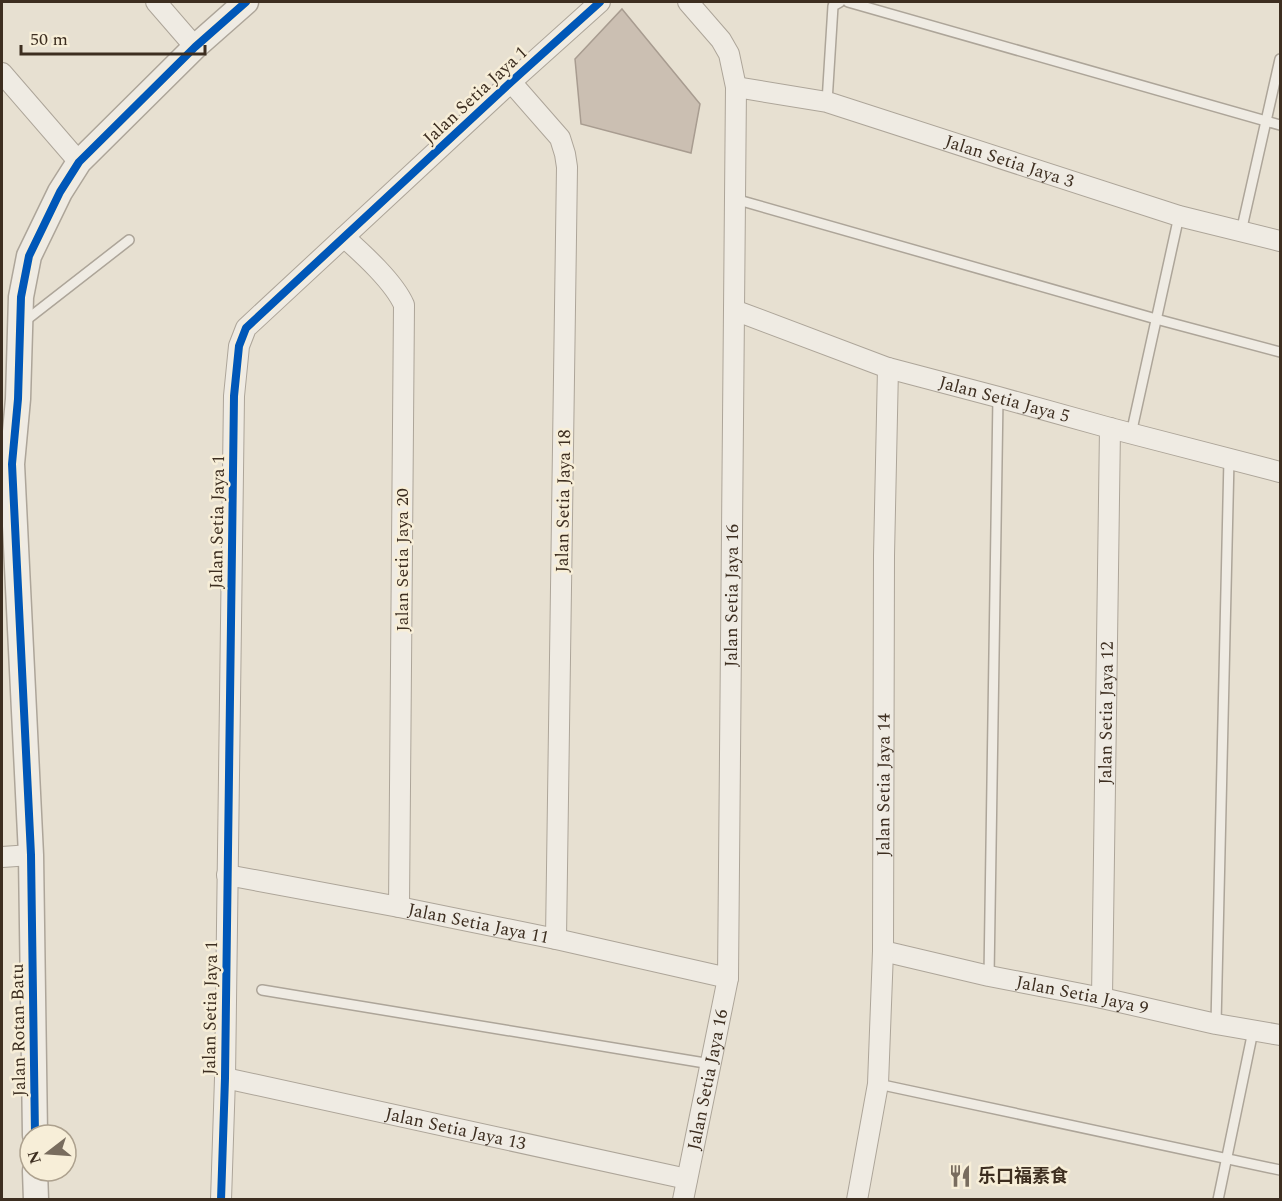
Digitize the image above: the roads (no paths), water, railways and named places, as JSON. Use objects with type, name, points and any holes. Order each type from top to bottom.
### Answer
[{"type":"street","points":[[156,2],[195,47]]},
{"type":"street","name":"Jalan Rotan Batu","points":[[35,1123],[31,855],[7,464],[18,399],[21,297],[29,256],[60,192],[79,162],[195,47],[246,2]]},
{"type":"street","name":"Jalan Setia Jaya 1","points":[[224,1199],[234,396],[238,346],[246,328],[600,2]]},
{"type":"street","name":"Jalan Setia Jaya 16","points":[[683,1200],[728,978],[736,87],[729,54],[721,40],[688,2]]},
{"type":"street","points":[[2,73],[79,162]]},
{"type":"street","name":"Jalan Setia Jaya 18","points":[[511,82],[560,138],[567,167],[556,939]]},
{"type":"street","name":"Jalan Setia Jaya 3","points":[[736,87],[827,102],[1179,216],[1281,241]]},
{"type":"street","name":"Jalan Setia Jaya 20","points":[[344,237],[399,293],[404,305],[399,907]]},
{"type":"street","name":"Jalan Setia Jaya 5","points":[[734,310],[888,368],[1281,472]]},
{"type":"street","name":"Jalan Setia Jaya 14","points":[[857,1200],[878,1084],[883,951],[884,556],[888,368]]},
{"type":"street","name":"Jalan Setia Jaya 12","points":[[1102,998],[1110,428]]},
{"type":"street","points":[[2,858],[31,855]]},
{"type":"street","name":"Jalan Setia Jaya 11","points":[[227,875],[556,939],[728,978]]},
{"type":"street","name":"Jalan Setia Jaya 9","points":[[883,951],[988,976],[1102,998],[1216,1024],[1281,1035]]},
{"type":"street","name":"Jalan Setia Jaya 13","points":[[225,1078],[687,1179]]},
{"type":"street","points":[[35,1183],[36,1200]]},
{"type":"lane","points":[[827,102],[833,6],[840,2]]},
{"type":"lane","points":[[848,2],[1281,125]]},
{"type":"lane","points":[[1241,232],[1281,58]]},
{"type":"lane","points":[[735,199],[1156,319],[1281,352]]},
{"type":"lane","points":[[1131,434],[1179,216]]},
{"type":"lane","points":[[21,324],[129,240]]},
{"type":"lane","points":[[988,976],[998,397]]},
{"type":"lane","points":[[1216,1024],[1229,459]]},
{"type":"lane","points":[[262,990],[711,1064]]},
{"type":"lane","points":[[1218,1200],[1253,1031]]},
{"type":"lane","points":[[878,1084],[1281,1170]]},
{"type":"place","name":"乐口福素食","points":[[960,1176]]}]
